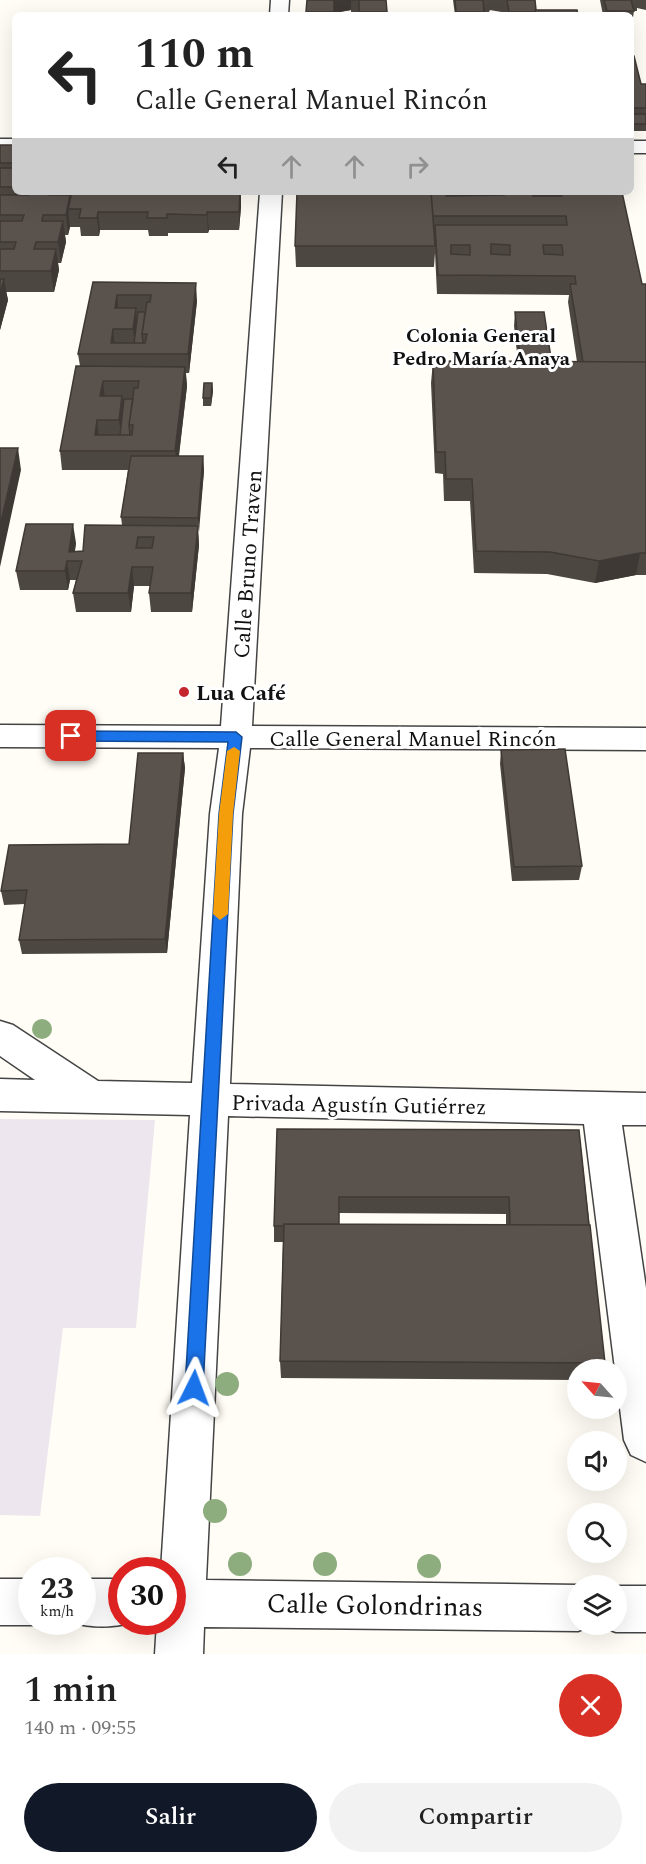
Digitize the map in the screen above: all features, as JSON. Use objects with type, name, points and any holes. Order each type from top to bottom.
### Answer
[{"type":"street","name":"Calle Bruno Traven","points":[[180,1557],[226,814],[236,737],[271,195]]},
{"type":"street","name":"Calle General Manuel Rincón","points":[[0,736],[646,739]]},
{"type":"street","points":[[0,1036],[93,1098]]},
{"type":"street","name":"Privada Agustín Gutiérrez","points":[[0,1095],[646,1109]]},
{"type":"street","points":[[601,1108],[646,1440]]},
{"type":"street","points":[[0,1602],[18,1602]]},
{"type":"street","name":"Calle Golondrinas","points":[[186,1603],[567,1608]]},
{"type":"street","points":[[627,1609],[646,1609]]},
{"type":"street","name":"Calle Bruno Traven","points":[[178,1635],[179,1654]]},
{"type":"shaded area","points":[[0,1119],[155,1120],[136,1328],[63,1328],[40,1516],[0,1515]]},
{"type":"building","points":[[307,0],[334,0],[334,12],[306,12]]},
{"type":"building","points":[[359,0],[386,0],[387,12],[359,12]]},
{"type":"building","points":[[455,0],[483,0],[484,12],[456,12]]},
{"type":"building","points":[[507,0],[535,0],[536,10],[535,12],[509,12]]},
{"type":"building","points":[[604,0],[631,0],[634,11],[607,11]]},
{"type":"building","points":[[535,10],[577,10],[577,12],[535,12]]},
{"type":"building","points":[[634,56],[641,84],[646,84],[646,108],[634,108]]},
{"type":"building","points":[[634,114],[646,114],[646,124],[634,124]]},
{"type":"building","points":[[0,145],[12,145],[12,163],[0,163]]},
{"type":"building","points":[[0,168],[12,168],[12,187],[0,187]]},
{"type":"building","points":[[0,195],[70,195],[66,215],[43,215],[42,221],[63,221],[58,242],[36,242],[34,249],[56,249],[51,271],[0,271],[0,249],[14,249],[16,242],[0,242],[0,221],[22,221],[24,215],[0,215]]},
{"type":"building","points":[[71,195],[240,195],[239,212],[207,212],[207,215],[167,214],[167,218],[147,218],[148,212],[98,212],[97,218],[79,218],[81,209],[68,209]]},
{"type":"building","points":[[297,195],[431,195],[435,246],[295,246]]},
{"type":"building","points":[[431,195],[623,195],[642,284],[646,284],[646,362],[583,362],[570,284],[576,284],[575,276],[438,275],[435,225],[567,225],[566,216],[433,216]],"holes":[[[491,244],[510,245],[510,255],[491,254]],[[451,245],[470,245],[470,255],[451,254]],[[543,245],[562,245],[563,255],[544,254]]]},
{"type":"building","points":[[0,279],[4,279],[0,295]]},
{"type":"building","points":[[93,282],[196,283],[188,354],[78,354]],"holes":[[[117,295],[151,295],[150,302],[147,302],[142,334],[147,334],[145,343],[111,343],[113,329],[133,329],[136,308],[115,308]]]},
{"type":"building","points":[[138,312],[145,312],[143,343],[134,343]]},
{"type":"building","points":[[515,312],[544,312],[551,358],[520,358]]},
{"type":"building","points":[[433,361],[646,362],[646,553],[599,561],[550,552],[476,551],[472,479],[446,479],[445,452],[436,452]]},
{"type":"building","points":[[76,366],[185,367],[175,451],[60,451]],"holes":[[[103,381],[139,381],[138,388],[134,388],[129,425],[133,425],[132,435],[95,435],[97,420],[119,420],[122,396],[100,396]]]},
{"type":"building","points":[[204,383],[212,383],[211,398],[203,398]]},
{"type":"building","points":[[124,399],[133,399],[129,425],[130,435],[120,435]]},
{"type":"building","points":[[0,448],[18,448],[0,526]]},
{"type":"building","points":[[131,456],[203,456],[198,518],[121,517]]},
{"type":"building","points":[[26,524],[73,524],[69,552],[83,551],[85,525],[198,526],[191,593],[149,593],[153,567],[132,567],[128,593],[73,593],[82,561],[67,561],[65,571],[16,571]],"holes":[[[138,537],[154,537],[152,548],[136,548]]]},
{"type":"building","points":[[565,749],[582,866],[514,867],[501,750]]},
{"type":"building","points":[[138,753],[183,753],[165,939],[19,940],[27,890],[1,891],[9,845],[129,844]]},
{"type":"building","points":[[277,1129],[579,1130],[589,1225],[510,1225],[509,1197],[339,1197],[339,1224],[274,1226]]},
{"type":"building","points":[[284,1224],[590,1225],[605,1359],[567,1359],[567,1363],[280,1361]]},
{"type":"slow traffic","points":[[220,914],[226,814],[234,751]]},
{"type":"place","name":"Lua Café","points":[[184,692]]},
{"type":"district","name":"Colonia General Pedro María Anaya","points":[[481,346]]},
{"type":"route","points":[[71,736],[236,737],[226,814],[194,1388]]}]
